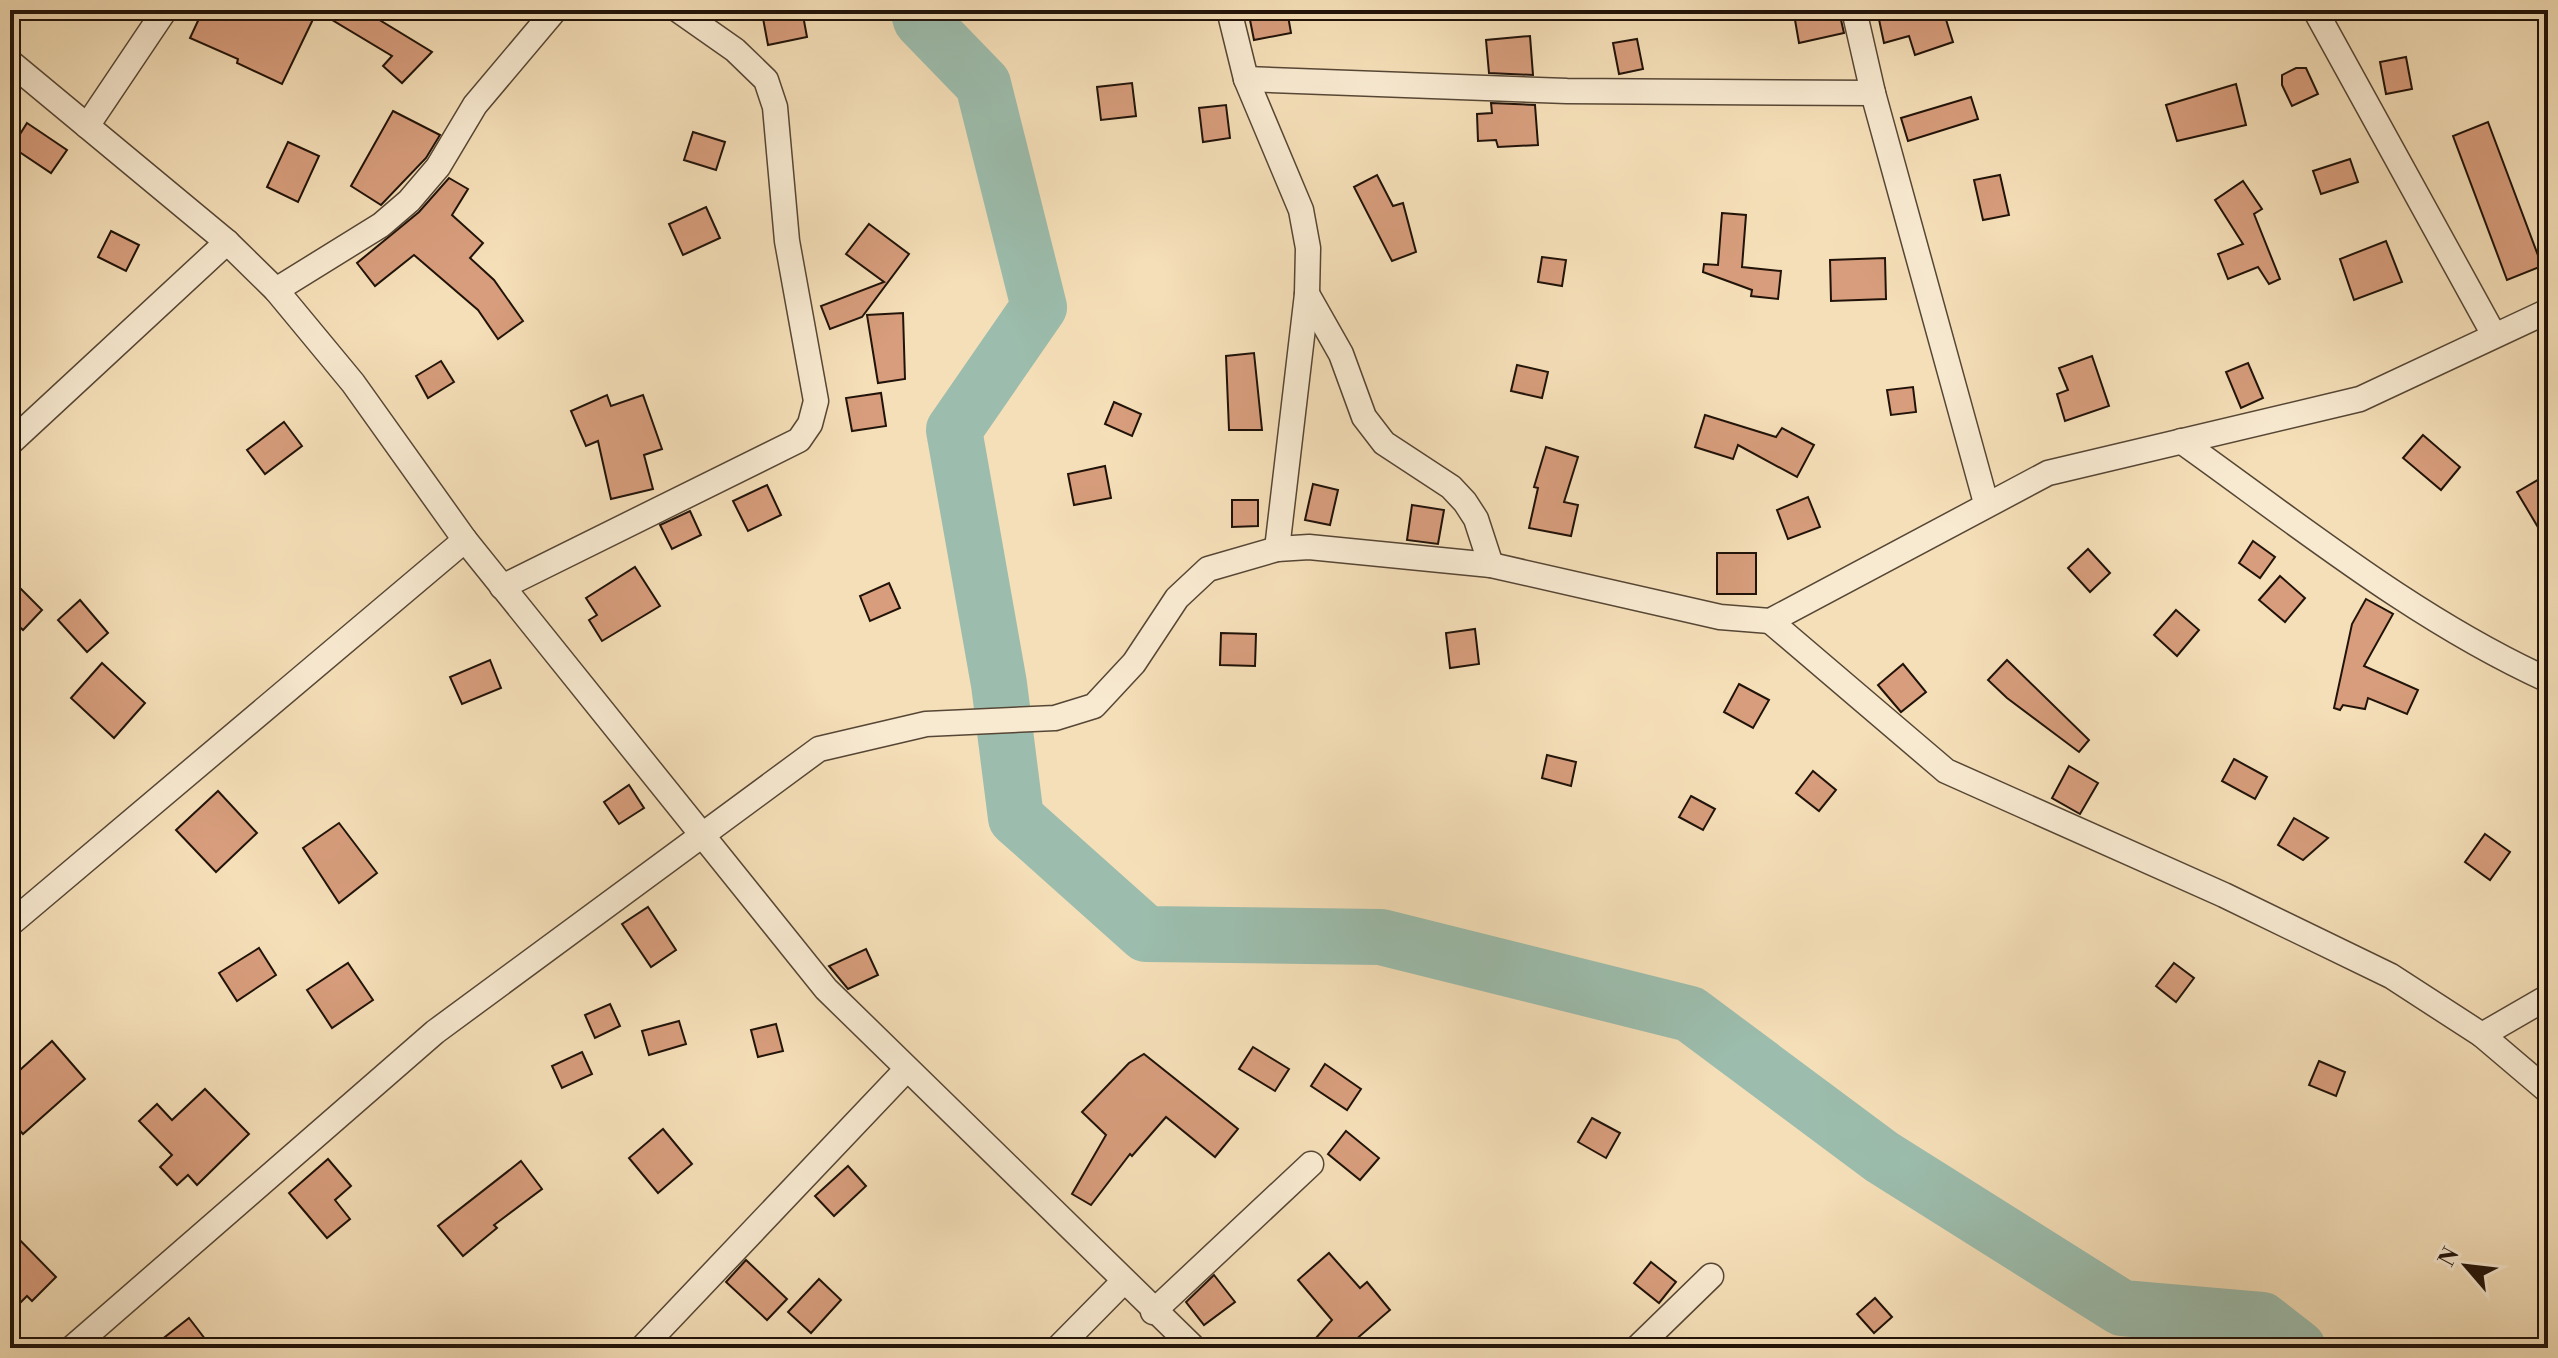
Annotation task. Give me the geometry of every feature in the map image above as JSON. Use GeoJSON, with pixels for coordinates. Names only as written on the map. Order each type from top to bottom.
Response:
{"type":"FeatureCollection","features":[{"type":"Feature","properties":{"kind":"street"},"geometry":{"type":"LineString","coordinates":[[87,126],[165,10]]}},
{"type":"Feature","properties":{"kind":"street"},"geometry":{"type":"LineString","coordinates":[[276,290],[381,225],[409,201],[438,167],[475,105],[555,10]]}},
{"type":"Feature","properties":{"kind":"street"},"geometry":{"type":"LineString","coordinates":[[502,587],[799,440],[810,424],[816,401],[795,296],[775,107],[766,80],[735,50],[678,10]]}},
{"type":"Feature","properties":{"kind":"street"},"geometry":{"type":"LineString","coordinates":[[1229,10],[1246,79],[1301,210],[1308,248],[1307,294],[1277,549]]}},
{"type":"Feature","properties":{"kind":"street"},"geometry":{"type":"LineString","coordinates":[[1854,10],[1873,93],[1986,503]]}},
{"type":"Feature","properties":{"kind":"street"},"geometry":{"type":"LineString","coordinates":[[2315,10],[2494,335]]}},
{"type":"Feature","properties":{"kind":"street"},"geometry":{"type":"LineString","coordinates":[[10,62],[227,242],[276,290],[353,383],[465,540],[826,989],[1153,1312],[1194,1348]]}},
{"type":"Feature","properties":{"kind":"street"},"geometry":{"type":"LineString","coordinates":[[1246,79],[1567,91],[1873,93]]}},
{"type":"Feature","properties":{"kind":"street"},"geometry":{"type":"LineString","coordinates":[[10,443],[227,242]]}},
{"type":"Feature","properties":{"kind":"street"},"geometry":{"type":"LineString","coordinates":[[1307,294],[1341,354],[1364,417],[1384,443],[1451,487],[1465,502],[1476,519],[1491,565]]}},
{"type":"Feature","properties":{"kind":"street"},"geometry":{"type":"LineString","coordinates":[[72,1348],[435,1032],[819,749],[926,724],[1055,718],[1094,706],[1134,663],[1177,598],[1208,569],[1277,549],[1309,547],[1491,565],[1720,617],[1770,621],[1986,503],[2048,473],[2360,399],[2548,311]]}},
{"type":"Feature","properties":{"kind":"street"},"geometry":{"type":"LineString","coordinates":[[2181,441],[2361,569],[2498,657],[2548,680]]}},
{"type":"Feature","properties":{"kind":"street"},"geometry":{"type":"LineString","coordinates":[[10,924],[465,540]]}},
{"type":"Feature","properties":{"kind":"street"},"geometry":{"type":"LineString","coordinates":[[1770,621],[1946,771],[2224,895],[2391,976],[2482,1035],[2548,1091]]}},
{"type":"Feature","properties":{"kind":"street"},"geometry":{"type":"LineString","coordinates":[[2482,1035],[2548,997]]}},
{"type":"Feature","properties":{"kind":"street"},"geometry":{"type":"LineString","coordinates":[[642,1348],[906,1070]]}},
{"type":"Feature","properties":{"kind":"street"},"geometry":{"type":"LineString","coordinates":[[1153,1312],[1311,1164]]}},
{"type":"Feature","properties":{"kind":"street"},"geometry":{"type":"LineString","coordinates":[[1637,1348],[1711,1276]]}},
{"type":"Feature","properties":{"kind":"street"},"geometry":{"type":"LineString","coordinates":[[1058,1348],[1123,1282]]}},
{"type":"Feature","properties":{"kind":"building"},"geometry":{"type":"Polygon","coordinates":[[[203,10],[363,10],[432,52],[402,83],[383,66],[392,56],[317,11],[282,84],[237,63],[238,59],[190,38],[203,10]]]}},
{"type":"Feature","properties":{"kind":"building"},"geometry":{"type":"Polygon","coordinates":[[[802,10],[807,37],[768,45],[762,13],[802,10]]]}},
{"type":"Feature","properties":{"kind":"building"},"geometry":{"type":"Polygon","coordinates":[[[1248,10],[1287,10],[1291,33],[1254,40],[1248,10]]]}},
{"type":"Feature","properties":{"kind":"building"},"geometry":{"type":"Polygon","coordinates":[[[1877,10],[1943,10],[1953,42],[1915,55],[1909,36],[1884,43],[1877,10]]]}},
{"type":"Feature","properties":{"kind":"building"},"geometry":{"type":"Polygon","coordinates":[[[1839,11],[1844,33],[1799,43],[1795,20],[1839,11]]]}},
{"type":"Feature","properties":{"kind":"building"},"geometry":{"type":"Polygon","coordinates":[[[1530,36],[1533,75],[1489,73],[1486,40],[1530,36]]]}},
{"type":"Feature","properties":{"kind":"building"},"geometry":{"type":"Polygon","coordinates":[[[1637,39],[1643,69],[1619,74],[1613,43],[1637,39]]]}},
{"type":"Feature","properties":{"kind":"building"},"geometry":{"type":"Polygon","coordinates":[[[2406,57],[2412,89],[2386,94],[2380,62],[2406,57]]]}},
{"type":"Feature","properties":{"kind":"building"},"geometry":{"type":"Polygon","coordinates":[[[2296,68],[2306,68],[2318,94],[2292,106],[2282,85],[2282,75],[2296,68]]]}},
{"type":"Feature","properties":{"kind":"building"},"geometry":{"type":"Polygon","coordinates":[[[1132,83],[1136,116],[1101,120],[1097,87],[1132,83]]]}},
{"type":"Feature","properties":{"kind":"building"},"geometry":{"type":"Polygon","coordinates":[[[2236,84],[2246,125],[2177,141],[2166,105],[2236,84]]]}},
{"type":"Feature","properties":{"kind":"building"},"geometry":{"type":"Polygon","coordinates":[[[1971,97],[1978,119],[1908,141],[1901,118],[1971,97]]]}},
{"type":"Feature","properties":{"kind":"building"},"geometry":{"type":"Polygon","coordinates":[[[1491,103],[1535,105],[1538,145],[1498,147],[1496,140],[1478,141],[1477,114],[1492,113],[1491,103]]]}},
{"type":"Feature","properties":{"kind":"building"},"geometry":{"type":"Polygon","coordinates":[[[1226,105],[1230,138],[1203,142],[1199,108],[1226,105]]]}},
{"type":"Feature","properties":{"kind":"building"},"geometry":{"type":"Polygon","coordinates":[[[393,111],[440,135],[426,158],[381,205],[351,186],[393,111]]]}},
{"type":"Feature","properties":{"kind":"building"},"geometry":{"type":"Polygon","coordinates":[[[2488,122],[2542,266],[2507,280],[2453,136],[2488,122]]]}},
{"type":"Feature","properties":{"kind":"building"},"geometry":{"type":"Polygon","coordinates":[[[27,123],[67,150],[51,173],[12,147],[27,123]]]}},
{"type":"Feature","properties":{"kind":"building"},"geometry":{"type":"Polygon","coordinates":[[[693,132],[725,142],[716,170],[684,160],[693,132]]]}},
{"type":"Feature","properties":{"kind":"building"},"geometry":{"type":"Polygon","coordinates":[[[288,142],[319,156],[298,202],[267,187],[288,142]]]}},
{"type":"Feature","properties":{"kind":"building"},"geometry":{"type":"Polygon","coordinates":[[[2350,159],[2358,182],[2321,194],[2313,171],[2350,159]]]}},
{"type":"Feature","properties":{"kind":"building"},"geometry":{"type":"Polygon","coordinates":[[[1377,175],[1393,206],[1403,203],[1416,252],[1392,261],[1354,187],[1377,175]]]}},
{"type":"Feature","properties":{"kind":"building"},"geometry":{"type":"Polygon","coordinates":[[[2000,175],[2009,215],[1983,220],[1974,180],[2000,175]]]}},
{"type":"Feature","properties":{"kind":"building"},"geometry":{"type":"Polygon","coordinates":[[[449,178],[468,189],[452,215],[483,243],[470,258],[494,280],[523,321],[498,339],[478,310],[414,255],[375,286],[357,263],[419,212],[449,178]]]}},
{"type":"Feature","properties":{"kind":"building"},"geometry":{"type":"Polygon","coordinates":[[[2243,181],[2262,209],[2254,214],[2280,279],[2269,284],[2258,267],[2228,279],[2218,254],[2243,244],[2215,200],[2243,181]]]}},
{"type":"Feature","properties":{"kind":"building"},"geometry":{"type":"Polygon","coordinates":[[[706,207],[720,238],[683,255],[669,224],[706,207]]]}},
{"type":"Feature","properties":{"kind":"building"},"geometry":{"type":"Polygon","coordinates":[[[1722,213],[1746,215],[1742,267],[1781,271],[1778,299],[1751,296],[1752,290],[1703,272],[1704,264],[1718,265],[1722,213]]]}},
{"type":"Feature","properties":{"kind":"building"},"geometry":{"type":"Polygon","coordinates":[[[869,224],[909,254],[862,317],[830,329],[821,306],[884,282],[846,254],[869,224]]]}},
{"type":"Feature","properties":{"kind":"building"},"geometry":{"type":"Polygon","coordinates":[[[111,231],[139,245],[126,271],[98,257],[111,231]]]}},
{"type":"Feature","properties":{"kind":"building"},"geometry":{"type":"Polygon","coordinates":[[[2386,241],[2402,282],[2354,300],[2340,259],[2386,241]]]}},
{"type":"Feature","properties":{"kind":"building"},"geometry":{"type":"Polygon","coordinates":[[[1542,257],[1566,260],[1562,286],[1538,282],[1542,257]]]}},
{"type":"Feature","properties":{"kind":"building"},"geometry":{"type":"Polygon","coordinates":[[[1885,258],[1886,299],[1831,301],[1830,260],[1885,258]]]}},
{"type":"Feature","properties":{"kind":"building"},"geometry":{"type":"Polygon","coordinates":[[[903,313],[905,379],[878,383],[867,315],[903,313]]]}},
{"type":"Feature","properties":{"kind":"building"},"geometry":{"type":"Polygon","coordinates":[[[1254,353],[1262,430],[1229,430],[1226,356],[1254,353]]]}},
{"type":"Feature","properties":{"kind":"building"},"geometry":{"type":"Polygon","coordinates":[[[2092,356],[2109,406],[2065,421],[2057,394],[2068,390],[2059,368],[2092,356]]]}},
{"type":"Feature","properties":{"kind":"building"},"geometry":{"type":"Polygon","coordinates":[[[441,361],[454,382],[428,398],[416,376],[441,361]]]}},
{"type":"Feature","properties":{"kind":"building"},"geometry":{"type":"Polygon","coordinates":[[[2248,363],[2263,398],[2241,408],[2226,372],[2248,363]]]}},
{"type":"Feature","properties":{"kind":"building"},"geometry":{"type":"Polygon","coordinates":[[[1517,365],[1548,372],[1542,398],[1511,391],[1517,365]]]}},
{"type":"Feature","properties":{"kind":"building"},"geometry":{"type":"Polygon","coordinates":[[[1913,387],[1916,412],[1891,415],[1887,390],[1913,387]]]}},
{"type":"Feature","properties":{"kind":"building"},"geometry":{"type":"Polygon","coordinates":[[[881,393],[886,426],[852,431],[846,398],[881,393]]]}},
{"type":"Feature","properties":{"kind":"building"},"geometry":{"type":"Polygon","coordinates":[[[607,395],[611,406],[643,395],[662,449],[644,455],[653,489],[611,499],[598,441],[586,446],[571,411],[607,395]]]}},
{"type":"Feature","properties":{"kind":"building"},"geometry":{"type":"Polygon","coordinates":[[[1114,402],[1141,414],[1132,436],[1105,424],[1114,402]]]}},
{"type":"Feature","properties":{"kind":"building"},"geometry":{"type":"Polygon","coordinates":[[[1705,415],[1776,437],[1782,428],[1814,445],[1797,477],[1738,445],[1733,459],[1695,447],[1705,415]]]}},
{"type":"Feature","properties":{"kind":"building"},"geometry":{"type":"Polygon","coordinates":[[[284,422],[302,446],[265,474],[247,450],[284,422]]]}},
{"type":"Feature","properties":{"kind":"building"},"geometry":{"type":"Polygon","coordinates":[[[2423,435],[2460,467],[2441,490],[2403,458],[2423,435]]]}},
{"type":"Feature","properties":{"kind":"building"},"geometry":{"type":"Polygon","coordinates":[[[1546,447],[1578,457],[1564,502],[1578,505],[1571,536],[1529,528],[1538,488],[1534,487],[1546,447]]]}},
{"type":"Feature","properties":{"kind":"building"},"geometry":{"type":"Polygon","coordinates":[[[1105,466],[1111,498],[1074,505],[1068,474],[1105,466]]]}},
{"type":"Feature","properties":{"kind":"building"},"geometry":{"type":"Polygon","coordinates":[[[2548,474],[2548,544],[2517,492],[2548,474]]]}},
{"type":"Feature","properties":{"kind":"building"},"geometry":{"type":"Polygon","coordinates":[[[1313,484],[1338,490],[1330,525],[1305,520],[1313,484]]]}},
{"type":"Feature","properties":{"kind":"building"},"geometry":{"type":"Polygon","coordinates":[[[767,485],[781,515],[748,531],[733,501],[767,485]]]}},
{"type":"Feature","properties":{"kind":"building"},"geometry":{"type":"Polygon","coordinates":[[[1808,497],[1820,527],[1788,539],[1777,510],[1808,497]]]}},
{"type":"Feature","properties":{"kind":"building"},"geometry":{"type":"Polygon","coordinates":[[[1232,500],[1258,500],[1258,526],[1232,527],[1232,500]]]}},
{"type":"Feature","properties":{"kind":"building"},"geometry":{"type":"Polygon","coordinates":[[[1412,505],[1444,510],[1438,544],[1407,540],[1412,505]]]}},
{"type":"Feature","properties":{"kind":"building"},"geometry":{"type":"Polygon","coordinates":[[[690,511],[701,535],[672,549],[660,525],[690,511]]]}},
{"type":"Feature","properties":{"kind":"building"},"geometry":{"type":"Polygon","coordinates":[[[2253,541],[2275,557],[2260,578],[2239,563],[2253,541]]]}},
{"type":"Feature","properties":{"kind":"building"},"geometry":{"type":"Polygon","coordinates":[[[2088,549],[2110,573],[2090,592],[2068,568],[2088,549]]]}},
{"type":"Feature","properties":{"kind":"building"},"geometry":{"type":"Polygon","coordinates":[[[1717,553],[1756,553],[1756,594],[1717,594],[1717,553]]]}},
{"type":"Feature","properties":{"kind":"building"},"geometry":{"type":"Polygon","coordinates":[[[635,567],[660,606],[602,641],[589,620],[597,615],[586,598],[635,567]]]}},
{"type":"Feature","properties":{"kind":"building"},"geometry":{"type":"Polygon","coordinates":[[[2280,576],[2305,598],[2285,622],[2259,600],[2280,576]]]}},
{"type":"Feature","properties":{"kind":"building"},"geometry":{"type":"Polygon","coordinates":[[[10,578],[42,610],[23,630],[10,618],[10,578]]]}},
{"type":"Feature","properties":{"kind":"building"},"geometry":{"type":"Polygon","coordinates":[[[889,583],[900,608],[870,621],[860,596],[889,583]]]}},
{"type":"Feature","properties":{"kind":"building"},"geometry":{"type":"Polygon","coordinates":[[[2366,599],[2393,614],[2364,666],[2418,690],[2407,714],[2368,698],[2365,709],[2343,705],[2340,710],[2334,708],[2352,624],[2366,599]]]}},
{"type":"Feature","properties":{"kind":"building"},"geometry":{"type":"Polygon","coordinates":[[[80,600],[108,633],[87,652],[58,620],[80,600]]]}},
{"type":"Feature","properties":{"kind":"building"},"geometry":{"type":"Polygon","coordinates":[[[2176,610],[2199,630],[2177,656],[2154,635],[2176,610]]]}},
{"type":"Feature","properties":{"kind":"building"},"geometry":{"type":"Polygon","coordinates":[[[1475,629],[1479,664],[1450,668],[1446,633],[1475,629]]]}},
{"type":"Feature","properties":{"kind":"building"},"geometry":{"type":"Polygon","coordinates":[[[1221,633],[1256,634],[1255,666],[1220,665],[1221,633]]]}},
{"type":"Feature","properties":{"kind":"building"},"geometry":{"type":"Polygon","coordinates":[[[490,660],[501,688],[462,704],[450,677],[490,660]]]}},
{"type":"Feature","properties":{"kind":"building"},"geometry":{"type":"Polygon","coordinates":[[[2007,660],[2089,740],[2079,752],[1988,680],[2007,660]]]}},
{"type":"Feature","properties":{"kind":"building"},"geometry":{"type":"Polygon","coordinates":[[[102,663],[145,703],[114,738],[71,698],[102,663]]]}},
{"type":"Feature","properties":{"kind":"building"},"geometry":{"type":"Polygon","coordinates":[[[1903,664],[1926,692],[1901,712],[1878,685],[1903,664]]]}},
{"type":"Feature","properties":{"kind":"building"},"geometry":{"type":"Polygon","coordinates":[[[1739,684],[1769,700],[1753,728],[1724,712],[1739,684]]]}},
{"type":"Feature","properties":{"kind":"building"},"geometry":{"type":"Polygon","coordinates":[[[1547,755],[1576,762],[1571,786],[1542,778],[1547,755]]]}},
{"type":"Feature","properties":{"kind":"building"},"geometry":{"type":"Polygon","coordinates":[[[2234,759],[2267,777],[2255,799],[2222,781],[2234,759]]]}},
{"type":"Feature","properties":{"kind":"building"},"geometry":{"type":"Polygon","coordinates":[[[2069,766],[2098,783],[2080,814],[2052,798],[2069,766]]]}},
{"type":"Feature","properties":{"kind":"building"},"geometry":{"type":"Polygon","coordinates":[[[1813,771],[1836,790],[1819,811],[1796,793],[1813,771]]]}},
{"type":"Feature","properties":{"kind":"building"},"geometry":{"type":"Polygon","coordinates":[[[629,785],[644,808],[619,824],[604,802],[629,785]]]}},
{"type":"Feature","properties":{"kind":"building"},"geometry":{"type":"Polygon","coordinates":[[[218,791],[257,833],[216,872],[176,830],[218,791]]]}},
{"type":"Feature","properties":{"kind":"building"},"geometry":{"type":"Polygon","coordinates":[[[1691,796],[1715,809],[1703,830],[1679,817],[1691,796]]]}},
{"type":"Feature","properties":{"kind":"building"},"geometry":{"type":"Polygon","coordinates":[[[2294,818],[2328,838],[2303,860],[2278,845],[2294,818]]]}},
{"type":"Feature","properties":{"kind":"building"},"geometry":{"type":"Polygon","coordinates":[[[339,823],[377,873],[339,903],[303,848],[339,823]]]}},
{"type":"Feature","properties":{"kind":"building"},"geometry":{"type":"Polygon","coordinates":[[[2485,834],[2510,852],[2490,880],[2465,862],[2485,834]]]}},
{"type":"Feature","properties":{"kind":"building"},"geometry":{"type":"Polygon","coordinates":[[[648,907],[676,950],[651,967],[622,924],[648,907]]]}},
{"type":"Feature","properties":{"kind":"building"},"geometry":{"type":"Polygon","coordinates":[[[259,948],[276,975],[237,1001],[219,973],[259,948]]]}},
{"type":"Feature","properties":{"kind":"building"},"geometry":{"type":"Polygon","coordinates":[[[866,949],[878,975],[848,989],[829,966],[866,949]]]}},
{"type":"Feature","properties":{"kind":"building"},"geometry":{"type":"Polygon","coordinates":[[[348,963],[373,1000],[332,1028],[307,990],[348,963]]]}},
{"type":"Feature","properties":{"kind":"building"},"geometry":{"type":"Polygon","coordinates":[[[2174,963],[2194,978],[2176,1002],[2156,986],[2174,963]]]}},
{"type":"Feature","properties":{"kind":"building"},"geometry":{"type":"Polygon","coordinates":[[[610,1004],[620,1026],[595,1038],[585,1015],[610,1004]]]}},
{"type":"Feature","properties":{"kind":"building"},"geometry":{"type":"Polygon","coordinates":[[[679,1021],[686,1044],[649,1055],[642,1031],[679,1021]]]}},
{"type":"Feature","properties":{"kind":"building"},"geometry":{"type":"Polygon","coordinates":[[[776,1024],[783,1051],[758,1057],[751,1030],[776,1024]]]}},
{"type":"Feature","properties":{"kind":"building"},"geometry":{"type":"Polygon","coordinates":[[[52,1041],[85,1079],[23,1134],[10,1120],[10,1079],[52,1041]]]}},
{"type":"Feature","properties":{"kind":"building"},"geometry":{"type":"Polygon","coordinates":[[[1253,1047],[1289,1069],[1275,1091],[1239,1069],[1253,1047]]]}},
{"type":"Feature","properties":{"kind":"building"},"geometry":{"type":"Polygon","coordinates":[[[582,1052],[592,1074],[562,1088],[552,1066],[582,1052]]]}},
{"type":"Feature","properties":{"kind":"building"},"geometry":{"type":"Polygon","coordinates":[[[1144,1054],[1238,1129],[1215,1157],[1166,1117],[1132,1156],[1130,1154],[1091,1205],[1072,1194],[1106,1135],[1082,1112],[1129,1063],[1144,1054]]]}},
{"type":"Feature","properties":{"kind":"building"},"geometry":{"type":"Polygon","coordinates":[[[2319,1061],[2345,1072],[2336,1096],[2309,1085],[2319,1061]]]}},
{"type":"Feature","properties":{"kind":"building"},"geometry":{"type":"Polygon","coordinates":[[[1325,1064],[1361,1089],[1347,1110],[1311,1086],[1325,1064]]]}},
{"type":"Feature","properties":{"kind":"building"},"geometry":{"type":"Polygon","coordinates":[[[205,1089],[249,1134],[197,1185],[188,1175],[177,1185],[160,1167],[172,1155],[139,1121],[157,1104],[172,1120],[205,1089]]]}},
{"type":"Feature","properties":{"kind":"building"},"geometry":{"type":"Polygon","coordinates":[[[1592,1118],[1620,1133],[1606,1158],[1578,1142],[1592,1118]]]}},
{"type":"Feature","properties":{"kind":"building"},"geometry":{"type":"Polygon","coordinates":[[[663,1129],[692,1164],[658,1193],[629,1158],[663,1129]]]}},
{"type":"Feature","properties":{"kind":"building"},"geometry":{"type":"Polygon","coordinates":[[[1346,1131],[1379,1158],[1360,1180],[1328,1154],[1346,1131]]]}},
{"type":"Feature","properties":{"kind":"building"},"geometry":{"type":"Polygon","coordinates":[[[328,1159],[351,1186],[335,1200],[350,1219],[327,1238],[289,1193],[328,1159]]]}},
{"type":"Feature","properties":{"kind":"building"},"geometry":{"type":"Polygon","coordinates":[[[521,1161],[542,1189],[494,1225],[497,1228],[463,1256],[438,1226],[521,1161]]]}},
{"type":"Feature","properties":{"kind":"building"},"geometry":{"type":"Polygon","coordinates":[[[848,1166],[866,1186],[834,1216],[815,1196],[848,1166]]]}},
{"type":"Feature","properties":{"kind":"building"},"geometry":{"type":"Polygon","coordinates":[[[10,1230],[56,1277],[32,1301],[27,1296],[10,1313],[10,1230]]]}},
{"type":"Feature","properties":{"kind":"building"},"geometry":{"type":"Polygon","coordinates":[[[1329,1253],[1360,1288],[1367,1282],[1390,1310],[1346,1348],[1307,1348],[1332,1320],[1298,1280],[1329,1253]]]}},
{"type":"Feature","properties":{"kind":"building"},"geometry":{"type":"Polygon","coordinates":[[[746,1260],[787,1299],[767,1320],[726,1282],[746,1260]]]}},
{"type":"Feature","properties":{"kind":"building"},"geometry":{"type":"Polygon","coordinates":[[[1651,1262],[1676,1282],[1659,1303],[1634,1283],[1651,1262]]]}},
{"type":"Feature","properties":{"kind":"building"},"geometry":{"type":"Polygon","coordinates":[[[1214,1275],[1235,1302],[1204,1325],[1186,1302],[1214,1275]]]}},
{"type":"Feature","properties":{"kind":"building"},"geometry":{"type":"Polygon","coordinates":[[[819,1279],[841,1300],[811,1333],[788,1312],[819,1279]]]}},
{"type":"Feature","properties":{"kind":"building"},"geometry":{"type":"Polygon","coordinates":[[[1875,1298],[1892,1317],[1874,1333],[1857,1314],[1875,1298]]]}},
{"type":"Feature","properties":{"kind":"building"},"geometry":{"type":"Polygon","coordinates":[[[189,1318],[212,1348],[151,1348],[189,1318]]]}},
{"type":"Feature","properties":{"kind":"waterway"},"geometry":{"type":"LineString","coordinates":[[918,10],[921,20],[983,84],[1039,307],[954,430],[999,684],[1016,818],[1146,934],[1381,937],[1690,1014],[1882,1157],[2122,1308],[2262,1320],[2298,1348]]}}]}
